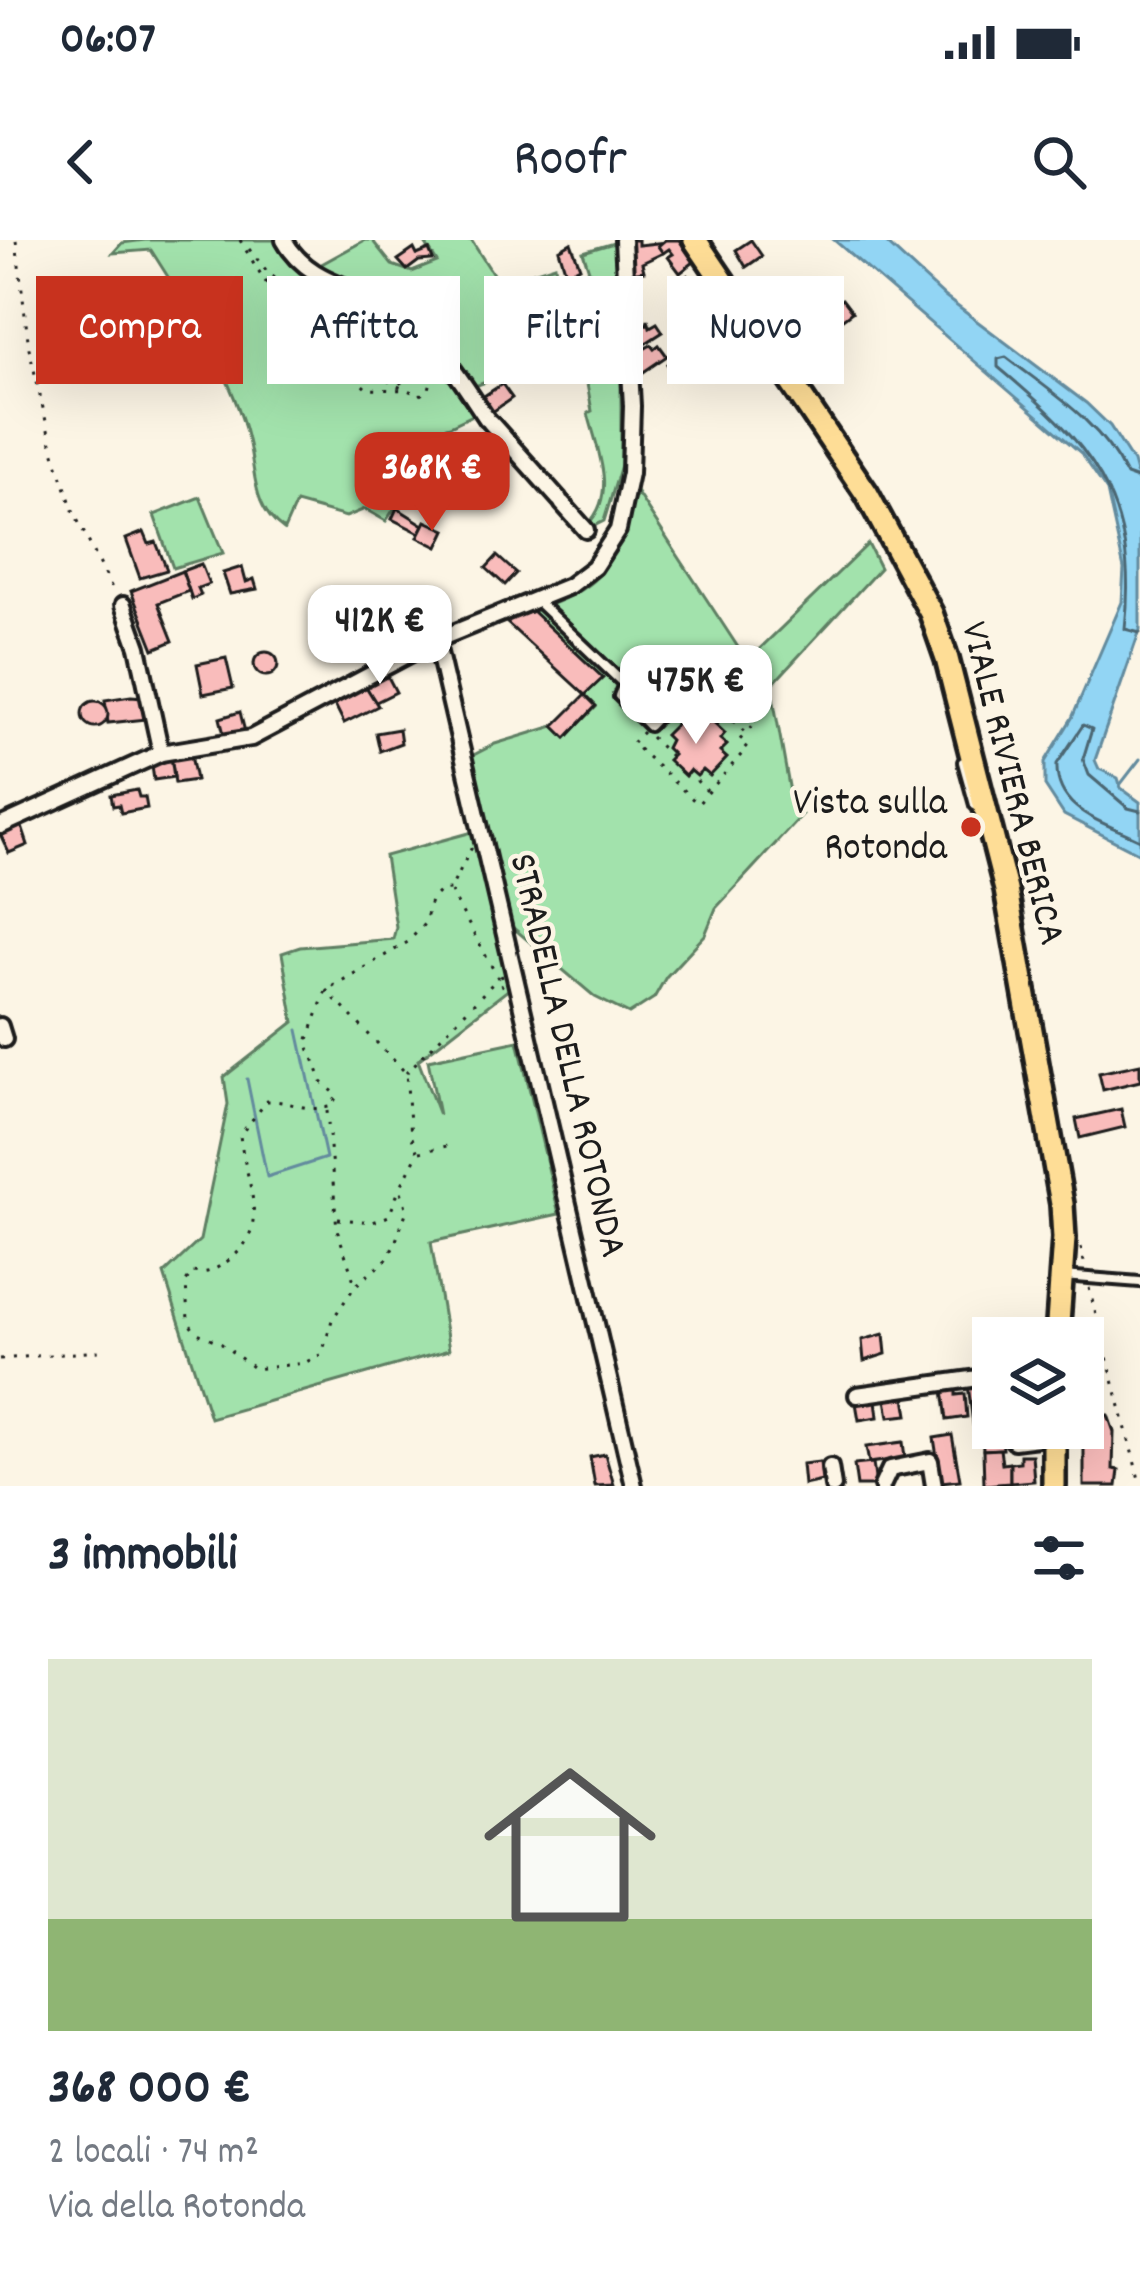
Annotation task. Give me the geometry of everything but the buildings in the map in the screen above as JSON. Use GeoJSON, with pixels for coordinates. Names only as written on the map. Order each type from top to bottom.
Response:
{"type":"FeatureCollection","features":[{"type":"Feature","properties":{"kind":"main road","name":"VIALE RIVIERA BERICA"},"geometry":{"type":"LineString","coordinates":[[694,240],[867,494],[904,557],[944,648],[1006,890],[1062,1204],[1058,1317]]}},
{"type":"Feature","properties":{"kind":"main road"},"geometry":{"type":"LineString","coordinates":[[1054,1449],[1054,1486]]}},
{"type":"Feature","properties":{"kind":"street"},"geometry":{"type":"LineString","coordinates":[[284,240],[309,271],[385,303],[421,330],[489,421],[586,530]]}},
{"type":"Feature","properties":{"kind":"street"},"geometry":{"type":"LineString","coordinates":[[0,826],[161,753],[251,737],[413,648],[537,601],[594,567],[618,530],[624,509],[632,406],[623,240]]}},
{"type":"Feature","properties":{"kind":"street"},"geometry":{"type":"LineString","coordinates":[[123,605],[138,647],[161,753]]}},
{"type":"Feature","properties":{"kind":"street","name":"STRADELLA DELLA ROTONDA"},"geometry":{"type":"LineString","coordinates":[[436,640],[634,1486]]}},
{"type":"Feature","properties":{"kind":"street"},"geometry":{"type":"LineString","coordinates":[[857,1395],[972,1379]]}},
{"type":"Feature","properties":{"kind":"street"},"geometry":{"type":"LineString","coordinates":[[883,1486],[890,1469],[930,1461],[934,1486]]}},
{"type":"Feature","properties":{"kind":"street"},"geometry":{"type":"LineString","coordinates":[[830,1467],[833,1486]]}},
{"type":"Feature","properties":{"kind":"lane"},"geometry":{"type":"LineString","coordinates":[[537,601],[624,683]]}},
{"type":"Feature","properties":{"kind":"lane"},"geometry":{"type":"LineString","coordinates":[[638,677],[671,704],[647,728],[619,696],[624,683],[638,677]]}},
{"type":"Feature","properties":{"kind":"lane"},"geometry":{"type":"LineString","coordinates":[[1061,1276],[1140,1282]]}},
{"type":"Feature","properties":{"kind":"path"},"geometry":{"type":"LineString","coordinates":[[16,240],[29,348],[61,478],[89,544],[123,605]]}},
{"type":"Feature","properties":{"kind":"path"},"geometry":{"type":"LineString","coordinates":[[243,240],[263,281],[280,296],[291,320],[367,389],[405,389]]}},
{"type":"Feature","properties":{"kind":"path"},"geometry":{"type":"LineString","coordinates":[[249,251],[340,328],[351,346],[392,384],[419,395],[430,384]]}},
{"type":"Feature","properties":{"kind":"path"},"geometry":{"type":"LineString","coordinates":[[402,384],[405,389]]}},
{"type":"Feature","properties":{"kind":"path"},"geometry":{"type":"LineString","coordinates":[[671,704],[713,662],[755,723],[739,741],[747,748],[698,804],[632,743],[647,728],[671,757]]}},
{"type":"Feature","properties":{"kind":"path"},"geometry":{"type":"LineString","coordinates":[[692,683],[746,733]]}},
{"type":"Feature","properties":{"kind":"path"},"geometry":{"type":"LineString","coordinates":[[717,724],[726,714]]}},
{"type":"Feature","properties":{"kind":"path"},"geometry":{"type":"LineString","coordinates":[[719,766],[726,772]]}},
{"type":"Feature","properties":{"kind":"path"},"geometry":{"type":"LineString","coordinates":[[668,776],[676,768]]}},
{"type":"Feature","properties":{"kind":"path"},"geometry":{"type":"LineString","coordinates":[[688,772],[709,792]]}},
{"type":"Feature","properties":{"kind":"path"},"geometry":{"type":"LineString","coordinates":[[450,890],[470,846],[482,842]]}},
{"type":"Feature","properties":{"kind":"path"},"geometry":{"type":"LineString","coordinates":[[400,1188],[407,1210],[394,1246],[387,1259],[355,1286],[332,1320],[322,1354],[304,1363],[255,1369],[219,1342],[195,1332],[188,1321],[186,1282],[194,1272],[205,1274],[236,1255],[255,1224],[240,1135],[267,1101],[285,1100],[318,1111],[338,1095],[322,1082],[307,1042],[326,990],[408,943],[425,923],[430,900],[450,890]]}},
{"type":"Feature","properties":{"kind":"path"},"geometry":{"type":"LineString","coordinates":[[406,1072],[498,978],[450,890]]}},
{"type":"Feature","properties":{"kind":"path"},"geometry":{"type":"LineString","coordinates":[[326,990],[406,1072],[411,1135],[418,1153],[389,1216],[349,1223],[336,1218]]}},
{"type":"Feature","properties":{"kind":"path"},"geometry":{"type":"LineString","coordinates":[[326,1108],[336,1218],[355,1286]]}},
{"type":"Feature","properties":{"kind":"path"},"geometry":{"type":"LineString","coordinates":[[418,1153],[447,1146]]}},
{"type":"Feature","properties":{"kind":"path"},"geometry":{"type":"LineString","coordinates":[[1079,1235],[1140,1484]]}},
{"type":"Feature","properties":{"kind":"path"},"geometry":{"type":"LineString","coordinates":[[0,1359],[99,1351]]}},
{"type":"Feature","properties":{"kind":"green space"},"geometry":{"type":"Polygon","coordinates":[[[279,240],[313,276],[267,276],[267,384],[456,384],[477,413],[450,426],[388,443],[407,489],[386,521],[365,509],[346,517],[296,503],[284,530],[260,500],[248,440],[228,384],[243,384],[243,276],[168,276],[151,250],[113,253],[122,243],[279,240]]]}},
{"type":"Feature","properties":{"kind":"green space"},"geometry":{"type":"Polygon","coordinates":[[[372,240],[392,265],[412,272],[437,262],[423,240],[471,240],[496,276],[484,276],[484,383],[475,386],[460,380],[460,276],[318,276],[309,271],[372,240]]]}},
{"type":"Feature","properties":{"kind":"green space"},"geometry":{"type":"Polygon","coordinates":[[[617,242],[618,276],[591,276],[583,252],[617,242]]]}},
{"type":"Feature","properties":{"kind":"green space"},"geometry":{"type":"Polygon","coordinates":[[[555,265],[556,276],[530,276],[533,272],[555,265]]]}},
{"type":"Feature","properties":{"kind":"green space"},"geometry":{"type":"Polygon","coordinates":[[[587,384],[621,384],[621,465],[604,521],[592,527],[585,520],[590,522],[598,510],[604,483],[588,413],[592,411],[587,384]]]}},
{"type":"Feature","properties":{"kind":"green space"},"geometry":{"type":"Polygon","coordinates":[[[637,493],[747,661],[868,544],[880,568],[771,686],[792,803],[802,815],[716,908],[705,935],[666,977],[654,998],[629,1014],[595,997],[499,916],[462,761],[495,744],[554,726],[566,737],[596,707],[585,695],[602,677],[532,611],[579,591],[605,568],[637,493]]]}},
{"type":"Feature","properties":{"kind":"green space"},"geometry":{"type":"Polygon","coordinates":[[[200,497],[223,553],[173,568],[154,515],[200,497]]]}},
{"type":"Feature","properties":{"kind":"green space"},"geometry":{"type":"Polygon","coordinates":[[[476,831],[513,986],[418,1060],[439,1115],[428,1060],[518,1041],[559,1214],[431,1242],[449,1350],[210,1418],[164,1274],[200,1240],[228,1104],[224,1077],[294,1022],[282,953],[300,947],[393,939],[396,927],[385,856],[476,831]]]}},
{"type":"Feature","properties":{"kind":"water"},"geometry":{"type":"Polygon","coordinates":[[[834,240],[883,240],[945,297],[1086,403],[1110,426],[1133,462],[1140,487],[1140,630],[1095,760],[1099,769],[1118,778],[1121,788],[1140,802],[1140,854],[1064,815],[1045,786],[1045,762],[1072,718],[1122,602],[1124,569],[1107,491],[1081,453],[834,240]]]}},
{"type":"Feature","properties":{"kind":"waterway"},"geometry":{"type":"LineString","coordinates":[[1120,785],[1140,759]]}},
{"type":"Feature","properties":{"kind":"waterway"},"geometry":{"type":"LineString","coordinates":[[247,1079],[267,1177],[326,1158],[298,1030]]}},
{"type":"Feature","properties":{"kind":"place","name":"Vista sulla Rotonda"},"geometry":{"type":"Point","coordinates":[971,827]}}]}
